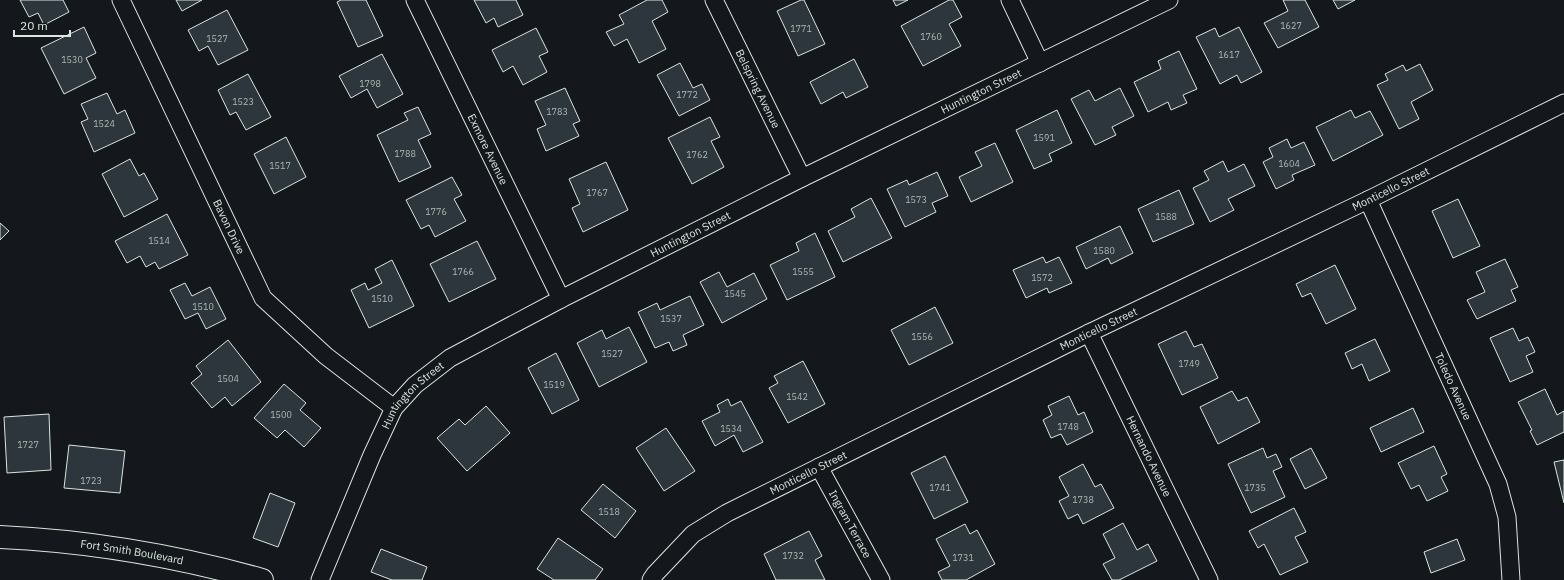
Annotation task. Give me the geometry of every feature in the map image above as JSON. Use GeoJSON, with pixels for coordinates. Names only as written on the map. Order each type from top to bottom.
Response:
{"type":"FeatureCollection","features":[{"type":"Feature","properties":{"kind":"street","name":"Bavon Drive"},"geometry":{"type":"LineString","coordinates":[[121,0],[263,298],[326,356],[394,408]]}},
{"type":"Feature","properties":{"kind":"street","name":"Exmore Avenue"},"geometry":{"type":"LineString","coordinates":[[415,0],[561,299]]}},
{"type":"Feature","properties":{"kind":"street","name":"Belspring Avenue"},"geometry":{"type":"LineString","coordinates":[[714,0],[802,178]]}},
{"type":"Feature","properties":{"kind":"street"},"geometry":{"type":"LineString","coordinates":[[1010,0],[1040,63]]}},
{"type":"Feature","properties":{"kind":"street","name":"Huntington Street"},"geometry":{"type":"LineString","coordinates":[[320,580],[372,455],[394,408],[414,385],[450,358],[561,299],[802,178],[1169,0]]}},
{"type":"Feature","properties":{"kind":"street","name":"Monticello Street"},"geometry":{"type":"LineString","coordinates":[[651,580],[693,534],[727,513],[1089,333],[1368,200],[1564,103]]}},
{"type":"Feature","properties":{"kind":"street","name":"Toledo Avenue"},"geometry":{"type":"LineString","coordinates":[[1368,200],[1498,484],[1507,517],[1511,580]]}},
{"type":"Feature","properties":{"kind":"street","name":"Hernando Avenue"},"geometry":{"type":"LineString","coordinates":[[1089,333],[1209,580]]}},
{"type":"Feature","properties":{"kind":"street","name":"Ingram Terrace"},"geometry":{"type":"LineString","coordinates":[[819,467],[881,580]]}},
{"type":"Feature","properties":{"kind":"street","name":"Fort Smith Boulevard"},"geometry":{"type":"LineString","coordinates":[[0,537],[116,548],[215,567],[262,580]]}},
{"type":"Feature","properties":{"kind":"building"},"geometry":{"type":"Polygon","coordinates":[[[20,0],[63,0],[69,12],[44,25],[38,13],[29,17],[20,0]]]}},
{"type":"Feature","properties":{"kind":"building"},"geometry":{"type":"Polygon","coordinates":[[[176,0],[202,0],[182,11],[176,0]]]}},
{"type":"Feature","properties":{"kind":"building"},"geometry":{"type":"Polygon","coordinates":[[[341,0],[366,0],[383,36],[358,47],[337,2],[341,0]]]}},
{"type":"Feature","properties":{"kind":"building"},"geometry":{"type":"Polygon","coordinates":[[[474,0],[516,0],[523,15],[498,27],[494,18],[486,23],[474,0]]]}},
{"type":"Feature","properties":{"kind":"building"},"geometry":{"type":"Polygon","coordinates":[[[647,0],[662,0],[668,12],[652,21],[666,49],[639,63],[627,39],[614,46],[606,32],[624,24],[619,15],[647,0]]]}},
{"type":"Feature","properties":{"kind":"building"},"geometry":{"type":"Polygon","coordinates":[[[804,0],[825,44],[798,56],[777,11],[804,0]]]}},
{"type":"Feature","properties":{"kind":"building"},"geometry":{"type":"Polygon","coordinates":[[[893,0],[908,0],[896,6],[893,0]]]}},
{"type":"Feature","properties":{"kind":"building"},"geometry":{"type":"Polygon","coordinates":[[[949,0],[953,0],[962,17],[949,24],[961,46],[923,66],[901,26],[949,0]]]}},
{"type":"Feature","properties":{"kind":"building"},"geometry":{"type":"Polygon","coordinates":[[[1283,0],[1305,0],[1319,27],[1278,48],[1264,23],[1288,11],[1283,0]]]}},
{"type":"Feature","properties":{"kind":"building"},"geometry":{"type":"Polygon","coordinates":[[[1333,0],[1355,0],[1338,9],[1333,0]]]}},
{"type":"Feature","properties":{"kind":"building"},"geometry":{"type":"Polygon","coordinates":[[[227,10],[248,50],[218,65],[208,46],[199,51],[188,30],[227,10]]]}},
{"type":"Feature","properties":{"kind":"building"},"geometry":{"type":"Polygon","coordinates":[[[84,27],[96,53],[86,58],[96,78],[64,94],[41,48],[84,27]]]}},
{"type":"Feature","properties":{"kind":"building"},"geometry":{"type":"Polygon","coordinates":[[[1239,27],[1262,72],[1241,83],[1237,75],[1220,84],[1196,37],[1215,28],[1219,37],[1239,27]]]}},
{"type":"Feature","properties":{"kind":"building"},"geometry":{"type":"Polygon","coordinates":[[[536,28],[548,52],[539,56],[547,72],[523,85],[513,66],[503,72],[492,50],[536,28]]]}},
{"type":"Feature","properties":{"kind":"building"},"geometry":{"type":"Polygon","coordinates":[[[1179,51],[1197,89],[1183,95],[1187,103],[1171,110],[1168,102],[1148,112],[1134,82],[1161,69],[1158,61],[1179,51]]]}},
{"type":"Feature","properties":{"kind":"building"},"geometry":{"type":"Polygon","coordinates":[[[382,54],[403,94],[377,108],[367,89],[351,98],[339,76],[382,54]]]}},
{"type":"Feature","properties":{"kind":"building"},"geometry":{"type":"Polygon","coordinates":[[[854,59],[868,87],[846,98],[843,92],[821,104],[810,82],[854,59]]]}},
{"type":"Feature","properties":{"kind":"building"},"geometry":{"type":"Polygon","coordinates":[[[680,63],[693,88],[702,84],[710,100],[679,116],[657,75],[680,63]]]}},
{"type":"Feature","properties":{"kind":"building"},"geometry":{"type":"Polygon","coordinates":[[[1420,64],[1433,90],[1411,102],[1419,119],[1399,129],[1377,85],[1388,80],[1385,74],[1403,65],[1406,71],[1420,64]]]}},
{"type":"Feature","properties":{"kind":"building"},"geometry":{"type":"Polygon","coordinates":[[[248,74],[271,117],[246,130],[236,112],[230,115],[218,90],[248,74]]]}},
{"type":"Feature","properties":{"kind":"building"},"geometry":{"type":"Polygon","coordinates":[[[565,88],[580,121],[573,124],[579,136],[546,151],[537,129],[546,125],[535,101],[565,88]]]}},
{"type":"Feature","properties":{"kind":"building"},"geometry":{"type":"Polygon","coordinates":[[[1120,88],[1134,116],[1112,127],[1116,135],[1095,145],[1071,99],[1089,90],[1095,101],[1120,88]]]}},
{"type":"Feature","properties":{"kind":"building"},"geometry":{"type":"Polygon","coordinates":[[[107,93],[117,114],[125,110],[135,133],[94,152],[81,122],[88,119],[81,104],[107,93]]]}},
{"type":"Feature","properties":{"kind":"building"},"geometry":{"type":"Polygon","coordinates":[[[418,107],[431,134],[418,140],[431,167],[399,182],[377,135],[408,120],[404,113],[418,107]]]}},
{"type":"Feature","properties":{"kind":"building"},"geometry":{"type":"Polygon","coordinates":[[[1057,110],[1072,143],[1049,154],[1052,161],[1034,169],[1016,130],[1057,110]]]}},
{"type":"Feature","properties":{"kind":"building"},"geometry":{"type":"Polygon","coordinates":[[[1351,110],[1355,118],[1370,111],[1383,135],[1333,161],[1316,127],[1351,110]]]}},
{"type":"Feature","properties":{"kind":"building"},"geometry":{"type":"Polygon","coordinates":[[[710,117],[720,137],[711,141],[724,167],[692,184],[668,138],[710,117]]]}},
{"type":"Feature","properties":{"kind":"building"},"geometry":{"type":"Polygon","coordinates":[[[286,137],[306,177],[274,194],[254,154],[286,137]]]}},
{"type":"Feature","properties":{"kind":"building"},"geometry":{"type":"Polygon","coordinates":[[[1287,139],[1291,148],[1304,142],[1315,165],[1292,175],[1294,180],[1276,189],[1263,162],[1273,157],[1269,148],[1287,139]]]}},
{"type":"Feature","properties":{"kind":"building"},"geometry":{"type":"Polygon","coordinates":[[[995,143],[1013,182],[971,202],[959,177],[982,166],[975,152],[995,143]]]}},
{"type":"Feature","properties":{"kind":"building"},"geometry":{"type":"Polygon","coordinates":[[[130,159],[139,176],[144,173],[158,199],[124,217],[102,174],[130,159]]]}},
{"type":"Feature","properties":{"kind":"building"},"geometry":{"type":"Polygon","coordinates":[[[1223,161],[1228,172],[1244,164],[1255,186],[1228,199],[1234,210],[1210,222],[1193,188],[1209,180],[1204,171],[1223,161]]]}},
{"type":"Feature","properties":{"kind":"building"},"geometry":{"type":"Polygon","coordinates":[[[606,162],[628,210],[583,232],[572,208],[580,204],[569,179],[606,162]]]}},
{"type":"Feature","properties":{"kind":"building"},"geometry":{"type":"Polygon","coordinates":[[[937,172],[948,196],[932,203],[936,212],[905,227],[887,189],[907,180],[909,185],[937,172]]]}},
{"type":"Feature","properties":{"kind":"building"},"geometry":{"type":"Polygon","coordinates":[[[452,177],[462,195],[454,199],[466,221],[435,237],[429,225],[421,229],[406,200],[452,177]]]}},
{"type":"Feature","properties":{"kind":"building"},"geometry":{"type":"Polygon","coordinates":[[[1179,190],[1194,224],[1153,242],[1138,209],[1179,190]]]}},
{"type":"Feature","properties":{"kind":"building"},"geometry":{"type":"Polygon","coordinates":[[[871,198],[892,238],[843,262],[828,231],[855,217],[851,209],[871,198]]]}},
{"type":"Feature","properties":{"kind":"building"},"geometry":{"type":"Polygon","coordinates":[[[1458,199],[1480,246],[1453,258],[1432,211],[1458,199]]]}},
{"type":"Feature","properties":{"kind":"building"},"geometry":{"type":"Polygon","coordinates":[[[167,214],[188,255],[159,269],[155,262],[146,267],[140,256],[127,263],[115,241],[167,214]]]}},
{"type":"Feature","properties":{"kind":"building"},"geometry":{"type":"Polygon","coordinates":[[[0,223],[9,231],[0,240],[0,223]]]}},
{"type":"Feature","properties":{"kind":"building"},"geometry":{"type":"Polygon","coordinates":[[[1120,226],[1133,253],[1111,264],[1108,258],[1086,269],[1076,247],[1120,226]]]}},
{"type":"Feature","properties":{"kind":"building"},"geometry":{"type":"Polygon","coordinates":[[[815,233],[835,277],[787,300],[770,265],[799,251],[796,243],[815,233]]]}},
{"type":"Feature","properties":{"kind":"building"},"geometry":{"type":"Polygon","coordinates":[[[477,241],[496,279],[449,302],[430,264],[477,241]]]}},
{"type":"Feature","properties":{"kind":"building"},"geometry":{"type":"Polygon","coordinates":[[[1043,257],[1046,263],[1059,257],[1072,283],[1049,293],[1047,288],[1026,298],[1013,270],[1043,257]]]}},
{"type":"Feature","properties":{"kind":"building"},"geometry":{"type":"Polygon","coordinates":[[[1505,259],[1518,287],[1511,290],[1516,301],[1477,319],[1467,300],[1485,292],[1476,272],[1505,259]]]}},
{"type":"Feature","properties":{"kind":"building"},"geometry":{"type":"Polygon","coordinates":[[[392,260],[414,306],[369,328],[351,290],[365,283],[368,290],[382,283],[375,269],[392,260]]]}},
{"type":"Feature","properties":{"kind":"building"},"geometry":{"type":"Polygon","coordinates":[[[1335,265],[1356,309],[1326,324],[1311,293],[1302,297],[1296,284],[1335,265]]]}},
{"type":"Feature","properties":{"kind":"building"},"geometry":{"type":"Polygon","coordinates":[[[719,272],[727,287],[754,273],[767,299],[722,323],[700,282],[719,272]]]}},
{"type":"Feature","properties":{"kind":"building"},"geometry":{"type":"Polygon","coordinates":[[[185,283],[192,296],[210,287],[226,319],[206,329],[198,313],[185,319],[170,290],[185,283]]]}},
{"type":"Feature","properties":{"kind":"building"},"geometry":{"type":"Polygon","coordinates":[[[690,296],[704,325],[683,335],[687,345],[673,351],[669,342],[655,348],[638,312],[657,303],[660,310],[690,296]]]}},
{"type":"Feature","properties":{"kind":"building"},"geometry":{"type":"Polygon","coordinates":[[[935,307],[953,343],[909,365],[891,330],[935,307]]]}},
{"type":"Feature","properties":{"kind":"building"},"geometry":{"type":"Polygon","coordinates":[[[629,327],[647,362],[599,387],[577,343],[602,330],[606,339],[629,327]]]}},
{"type":"Feature","properties":{"kind":"building"},"geometry":{"type":"Polygon","coordinates":[[[1513,328],[1519,341],[1528,337],[1535,352],[1526,356],[1533,372],[1510,382],[1490,338],[1513,328]]]}},
{"type":"Feature","properties":{"kind":"building"},"geometry":{"type":"Polygon","coordinates":[[[1186,331],[1194,347],[1202,344],[1218,378],[1182,395],[1158,344],[1186,331]]]}},
{"type":"Feature","properties":{"kind":"building"},"geometry":{"type":"Polygon","coordinates":[[[1375,339],[1390,371],[1369,381],[1362,364],[1352,369],[1345,353],[1375,339]]]}},
{"type":"Feature","properties":{"kind":"building"},"geometry":{"type":"Polygon","coordinates":[[[228,340],[261,382],[232,406],[225,397],[212,408],[191,383],[202,374],[196,366],[228,340]]]}},
{"type":"Feature","properties":{"kind":"building"},"geometry":{"type":"Polygon","coordinates":[[[556,353],[579,400],[552,414],[528,368],[556,353]]]}},
{"type":"Feature","properties":{"kind":"building"},"geometry":{"type":"Polygon","coordinates":[[[803,361],[825,404],[788,423],[769,388],[778,383],[774,376],[803,361]]]}},
{"type":"Feature","properties":{"kind":"building"},"geometry":{"type":"Polygon","coordinates":[[[284,384],[306,403],[300,410],[321,428],[304,447],[285,430],[277,438],[254,418],[284,384]]]}},
{"type":"Feature","properties":{"kind":"building"},"geometry":{"type":"Polygon","coordinates":[[[1545,389],[1557,415],[1564,411],[1564,432],[1537,445],[1530,431],[1532,430],[1518,402],[1545,389]]]}},
{"type":"Feature","properties":{"kind":"building"},"geometry":{"type":"Polygon","coordinates":[[[1232,391],[1238,401],[1247,397],[1260,422],[1218,444],[1200,407],[1232,391]]]}},
{"type":"Feature","properties":{"kind":"building"},"geometry":{"type":"Polygon","coordinates":[[[1069,396],[1078,415],[1084,412],[1093,432],[1067,445],[1061,434],[1051,438],[1043,420],[1052,415],[1048,406],[1069,396]]]}},
{"type":"Feature","properties":{"kind":"building"},"geometry":{"type":"Polygon","coordinates":[[[728,399],[731,406],[741,401],[763,442],[743,452],[734,435],[715,446],[702,421],[720,412],[717,405],[728,399]]]}},
{"type":"Feature","properties":{"kind":"building"},"geometry":{"type":"Polygon","coordinates":[[[486,406],[510,433],[467,471],[437,438],[459,419],[465,425],[486,406]]]}},
{"type":"Feature","properties":{"kind":"building"},"geometry":{"type":"Polygon","coordinates":[[[1413,408],[1424,432],[1381,452],[1370,428],[1413,408]]]}},
{"type":"Feature","properties":{"kind":"building"},"geometry":{"type":"Polygon","coordinates":[[[49,414],[51,470],[7,473],[4,417],[49,414]]]}},
{"type":"Feature","properties":{"kind":"building"},"geometry":{"type":"Polygon","coordinates":[[[666,428],[695,471],[664,491],[636,448],[666,428]]]}},
{"type":"Feature","properties":{"kind":"building"},"geometry":{"type":"Polygon","coordinates":[[[69,445],[125,451],[120,493],[64,488],[69,445]]]}},
{"type":"Feature","properties":{"kind":"building"},"geometry":{"type":"Polygon","coordinates":[[[1434,446],[1447,474],[1441,477],[1448,491],[1427,501],[1419,485],[1411,489],[1398,463],[1434,446]]]}},
{"type":"Feature","properties":{"kind":"building"},"geometry":{"type":"Polygon","coordinates":[[[1263,448],[1267,458],[1276,454],[1282,467],[1273,471],[1285,497],[1251,513],[1228,464],[1263,448]]]}},
{"type":"Feature","properties":{"kind":"building"},"geometry":{"type":"Polygon","coordinates":[[[1311,448],[1327,478],[1305,489],[1290,459],[1311,448]]]}},
{"type":"Feature","properties":{"kind":"building"},"geometry":{"type":"Polygon","coordinates":[[[945,456],[968,502],[934,519],[911,473],[945,456]]]}},
{"type":"Feature","properties":{"kind":"building"},"geometry":{"type":"Polygon","coordinates":[[[1564,460],[1564,503],[1554,462],[1564,460]]]}},
{"type":"Feature","properties":{"kind":"building"},"geometry":{"type":"Polygon","coordinates":[[[1083,464],[1095,487],[1101,484],[1114,508],[1083,524],[1078,514],[1068,519],[1059,501],[1069,496],[1059,477],[1083,464]]]}},
{"type":"Feature","properties":{"kind":"building"},"geometry":{"type":"Polygon","coordinates":[[[603,484],[636,511],[615,538],[581,510],[603,484]]]}},
{"type":"Feature","properties":{"kind":"building"},"geometry":{"type":"Polygon","coordinates":[[[270,493],[295,503],[278,547],[253,538],[270,493]]]}},
{"type":"Feature","properties":{"kind":"building"},"geometry":{"type":"Polygon","coordinates":[[[1294,508],[1306,532],[1295,537],[1308,562],[1280,575],[1264,544],[1258,548],[1249,531],[1294,508]]]}},
{"type":"Feature","properties":{"kind":"building"},"geometry":{"type":"Polygon","coordinates":[[[1123,523],[1137,550],[1148,544],[1157,561],[1119,580],[1112,580],[1103,564],[1115,558],[1103,534],[1123,523]]]}},
{"type":"Feature","properties":{"kind":"building"},"geometry":{"type":"Polygon","coordinates":[[[965,524],[970,534],[977,530],[995,564],[966,580],[942,580],[938,572],[950,566],[936,539],[965,524]]]}},
{"type":"Feature","properties":{"kind":"building"},"geometry":{"type":"Polygon","coordinates":[[[809,531],[822,556],[815,560],[825,580],[776,580],[764,554],[809,531]]]}},
{"type":"Feature","properties":{"kind":"building"},"geometry":{"type":"Polygon","coordinates":[[[558,538],[603,569],[595,580],[554,580],[537,569],[558,538]]]}},
{"type":"Feature","properties":{"kind":"building"},"geometry":{"type":"Polygon","coordinates":[[[1457,539],[1465,560],[1431,573],[1424,552],[1457,539]]]}},
{"type":"Feature","properties":{"kind":"building"},"geometry":{"type":"Polygon","coordinates":[[[381,549],[427,567],[422,580],[392,580],[371,572],[381,549]]]}}]}
